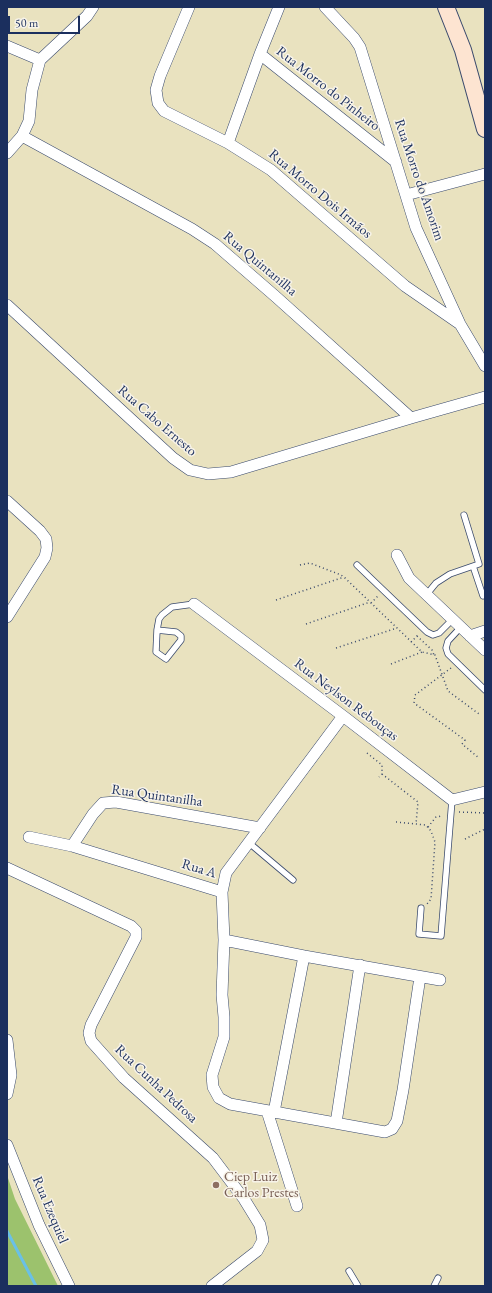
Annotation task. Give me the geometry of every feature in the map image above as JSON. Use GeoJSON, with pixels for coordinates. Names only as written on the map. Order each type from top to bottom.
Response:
{"type":"FeatureCollection","features":[{"type":"Feature","properties":{"kind":"main road"},"geometry":{"type":"LineString","coordinates":[[446,7],[463,50],[485,129]]}},
{"type":"Feature","properties":{"kind":"street"},"geometry":{"type":"LineString","coordinates":[[7,154],[22,136],[29,121],[32,90],[40,60],[87,16],[93,7]]}},
{"type":"Feature","properties":{"kind":"street","name":"Rua Morro Dois Irmãos"},"geometry":{"type":"LineString","coordinates":[[189,7],[160,76],[156,90],[158,103],[164,111],[228,144],[271,170],[406,286],[460,324]]}},
{"type":"Feature","properties":{"kind":"street"},"geometry":{"type":"LineString","coordinates":[[228,144],[260,54],[279,7]]}},
{"type":"Feature","properties":{"kind":"street","name":"Rua Morro do Amorim"},"geometry":{"type":"LineString","coordinates":[[324,7],[354,38],[360,47],[416,228],[460,324],[485,366]]}},
{"type":"Feature","properties":{"kind":"street"},"geometry":{"type":"LineString","coordinates":[[7,46],[40,60]]}},
{"type":"Feature","properties":{"kind":"street","name":"Rua Morro do Pinheiro"},"geometry":{"type":"LineString","coordinates":[[260,54],[396,162]]}},
{"type":"Feature","properties":{"kind":"street","name":"Rua Quintanilha"},"geometry":{"type":"LineString","coordinates":[[22,136],[192,229],[215,244],[411,418]]}},
{"type":"Feature","properties":{"kind":"street"},"geometry":{"type":"LineString","coordinates":[[406,195],[485,174]]}},
{"type":"Feature","properties":{"kind":"street","name":"Rua Cabo Ernesto"},"geometry":{"type":"LineString","coordinates":[[7,305],[173,458],[190,470],[208,474],[231,472],[411,418]]}},
{"type":"Feature","properties":{"kind":"street"},"geometry":{"type":"LineString","coordinates":[[411,418],[485,397]]}},
{"type":"Feature","properties":{"kind":"street"},"geometry":{"type":"LineString","coordinates":[[7,502],[40,531],[46,539],[47,548],[45,557],[7,617]]}},
{"type":"Feature","properties":{"kind":"street"},"geometry":{"type":"LineString","coordinates":[[397,555],[409,578],[485,650]]}},
{"type":"Feature","properties":{"kind":"street","name":"Rua Neylson Rebouças"},"geometry":{"type":"LineString","coordinates":[[194,604],[452,800]]}},
{"type":"Feature","properties":{"kind":"street"},"geometry":{"type":"LineString","coordinates":[[470,636],[485,631]]}},
{"type":"Feature","properties":{"kind":"street","name":"Rua A"},"geometry":{"type":"LineString","coordinates":[[29,837],[72,846],[222,892],[226,873],[343,716]]}},
{"type":"Feature","properties":{"kind":"street"},"geometry":{"type":"LineString","coordinates":[[452,800],[484,793]]}},
{"type":"Feature","properties":{"kind":"street","name":"Rua Quintanilha"},"geometry":{"type":"LineString","coordinates":[[72,846],[93,814],[103,803],[116,802],[260,828]]}},
{"type":"Feature","properties":{"kind":"street","name":"Rua Cunha Pedrosa"},"geometry":{"type":"LineString","coordinates":[[7,868],[131,926],[136,931],[136,938],[91,1025],[89,1033],[91,1042],[124,1078],[213,1158],[244,1199],[260,1225],[264,1240],[257,1251],[212,1286]]}},
{"type":"Feature","properties":{"kind":"street"},"geometry":{"type":"LineString","coordinates":[[222,892],[224,940],[222,988],[224,1037],[212,1075],[212,1087],[219,1098],[230,1104],[386,1132],[392,1129],[397,1121],[403,1090],[420,977]]}},
{"type":"Feature","properties":{"kind":"street"},"geometry":{"type":"LineString","coordinates":[[224,940],[440,980]]}},
{"type":"Feature","properties":{"kind":"street"},"geometry":{"type":"LineString","coordinates":[[297,1206],[270,1111],[304,956]]}},
{"type":"Feature","properties":{"kind":"street"},"geometry":{"type":"LineString","coordinates":[[336,1123],[360,966]]}},
{"type":"Feature","properties":{"kind":"street"},"geometry":{"type":"LineString","coordinates":[[7,1040],[11,1075],[7,1094]]}},
{"type":"Feature","properties":{"kind":"street","name":"Rua Ezequiel"},"geometry":{"type":"LineString","coordinates":[[7,1145],[39,1225],[69,1286]]}},
{"type":"Feature","properties":{"kind":"lane"},"geometry":{"type":"LineString","coordinates":[[426,594],[436,583],[450,574],[479,564],[464,515]]}},
{"type":"Feature","properties":{"kind":"lane"},"geometry":{"type":"LineString","coordinates":[[357,565],[427,632],[433,635],[439,633],[453,619]]}},
{"type":"Feature","properties":{"kind":"lane"},"geometry":{"type":"LineString","coordinates":[[473,566],[483,596]]}},
{"type":"Feature","properties":{"kind":"lane"},"geometry":{"type":"LineString","coordinates":[[157,630],[176,632],[181,636],[181,640],[166,659],[156,652],[157,630],[159,620],[162,615],[172,607],[194,604]]}},
{"type":"Feature","properties":{"kind":"lane"},"geometry":{"type":"LineString","coordinates":[[461,627],[448,641],[446,648],[448,654],[485,690]]}},
{"type":"Feature","properties":{"kind":"lane"},"geometry":{"type":"LineString","coordinates":[[421,908],[419,934],[441,936],[452,800]]}},
{"type":"Feature","properties":{"kind":"lane"},"geometry":{"type":"LineString","coordinates":[[248,842],[293,880]]}},
{"type":"Feature","properties":{"kind":"lane"},"geometry":{"type":"LineString","coordinates":[[349,1271],[358,1286]]}},
{"type":"Feature","properties":{"kind":"lane"},"geometry":{"type":"LineString","coordinates":[[434,1286],[438,1278]]}},
{"type":"Feature","properties":{"kind":"path"},"geometry":{"type":"LineString","coordinates":[[300,565],[310,563],[344,577],[422,652],[434,655]]}},
{"type":"Feature","properties":{"kind":"path"},"geometry":{"type":"LineString","coordinates":[[276,600],[344,577]]}},
{"type":"Feature","properties":{"kind":"path"},"geometry":{"type":"LineString","coordinates":[[306,624],[371,603],[384,590]]}},
{"type":"Feature","properties":{"kind":"path"},"geometry":{"type":"LineString","coordinates":[[336,648],[397,628]]}},
{"type":"Feature","properties":{"kind":"path"},"geometry":{"type":"LineString","coordinates":[[411,642],[419,634]]}},
{"type":"Feature","properties":{"kind":"path"},"geometry":{"type":"LineString","coordinates":[[417,636],[432,650],[448,691],[479,714]]}},
{"type":"Feature","properties":{"kind":"path"},"geometry":{"type":"LineString","coordinates":[[391,664],[422,652]]}},
{"type":"Feature","properties":{"kind":"path"},"geometry":{"type":"LineString","coordinates":[[452,665],[442,676],[415,695],[414,703],[465,740],[462,744],[479,758]]}},
{"type":"Feature","properties":{"kind":"path"},"geometry":{"type":"LineString","coordinates":[[367,752],[381,762],[382,774],[418,802],[416,824]]}},
{"type":"Feature","properties":{"kind":"path"},"geometry":{"type":"LineString","coordinates":[[379,777],[382,774]]}},
{"type":"Feature","properties":{"kind":"path"},"geometry":{"type":"LineString","coordinates":[[428,827],[436,817],[451,812],[485,813]]}},
{"type":"Feature","properties":{"kind":"path"},"geometry":{"type":"LineString","coordinates":[[396,822],[426,825],[431,831],[435,842],[430,901],[421,908]]}},
{"type":"Feature","properties":{"kind":"path"},"geometry":{"type":"LineString","coordinates":[[465,839],[485,829]]}},
{"type":"Feature","properties":{"kind":"green space"},"geometry":{"type":"Polygon","coordinates":[[[7,1175],[15,1199],[58,1286],[7,1286],[7,1175]]]}},
{"type":"Feature","properties":{"kind":"waterway"},"geometry":{"type":"LineString","coordinates":[[7,1231],[36,1286]]}},
{"type":"Feature","properties":{"kind":"place","name":"Ciep Luiz Carlos Prestes"},"geometry":{"type":"Point","coordinates":[216,1185]}}]}
